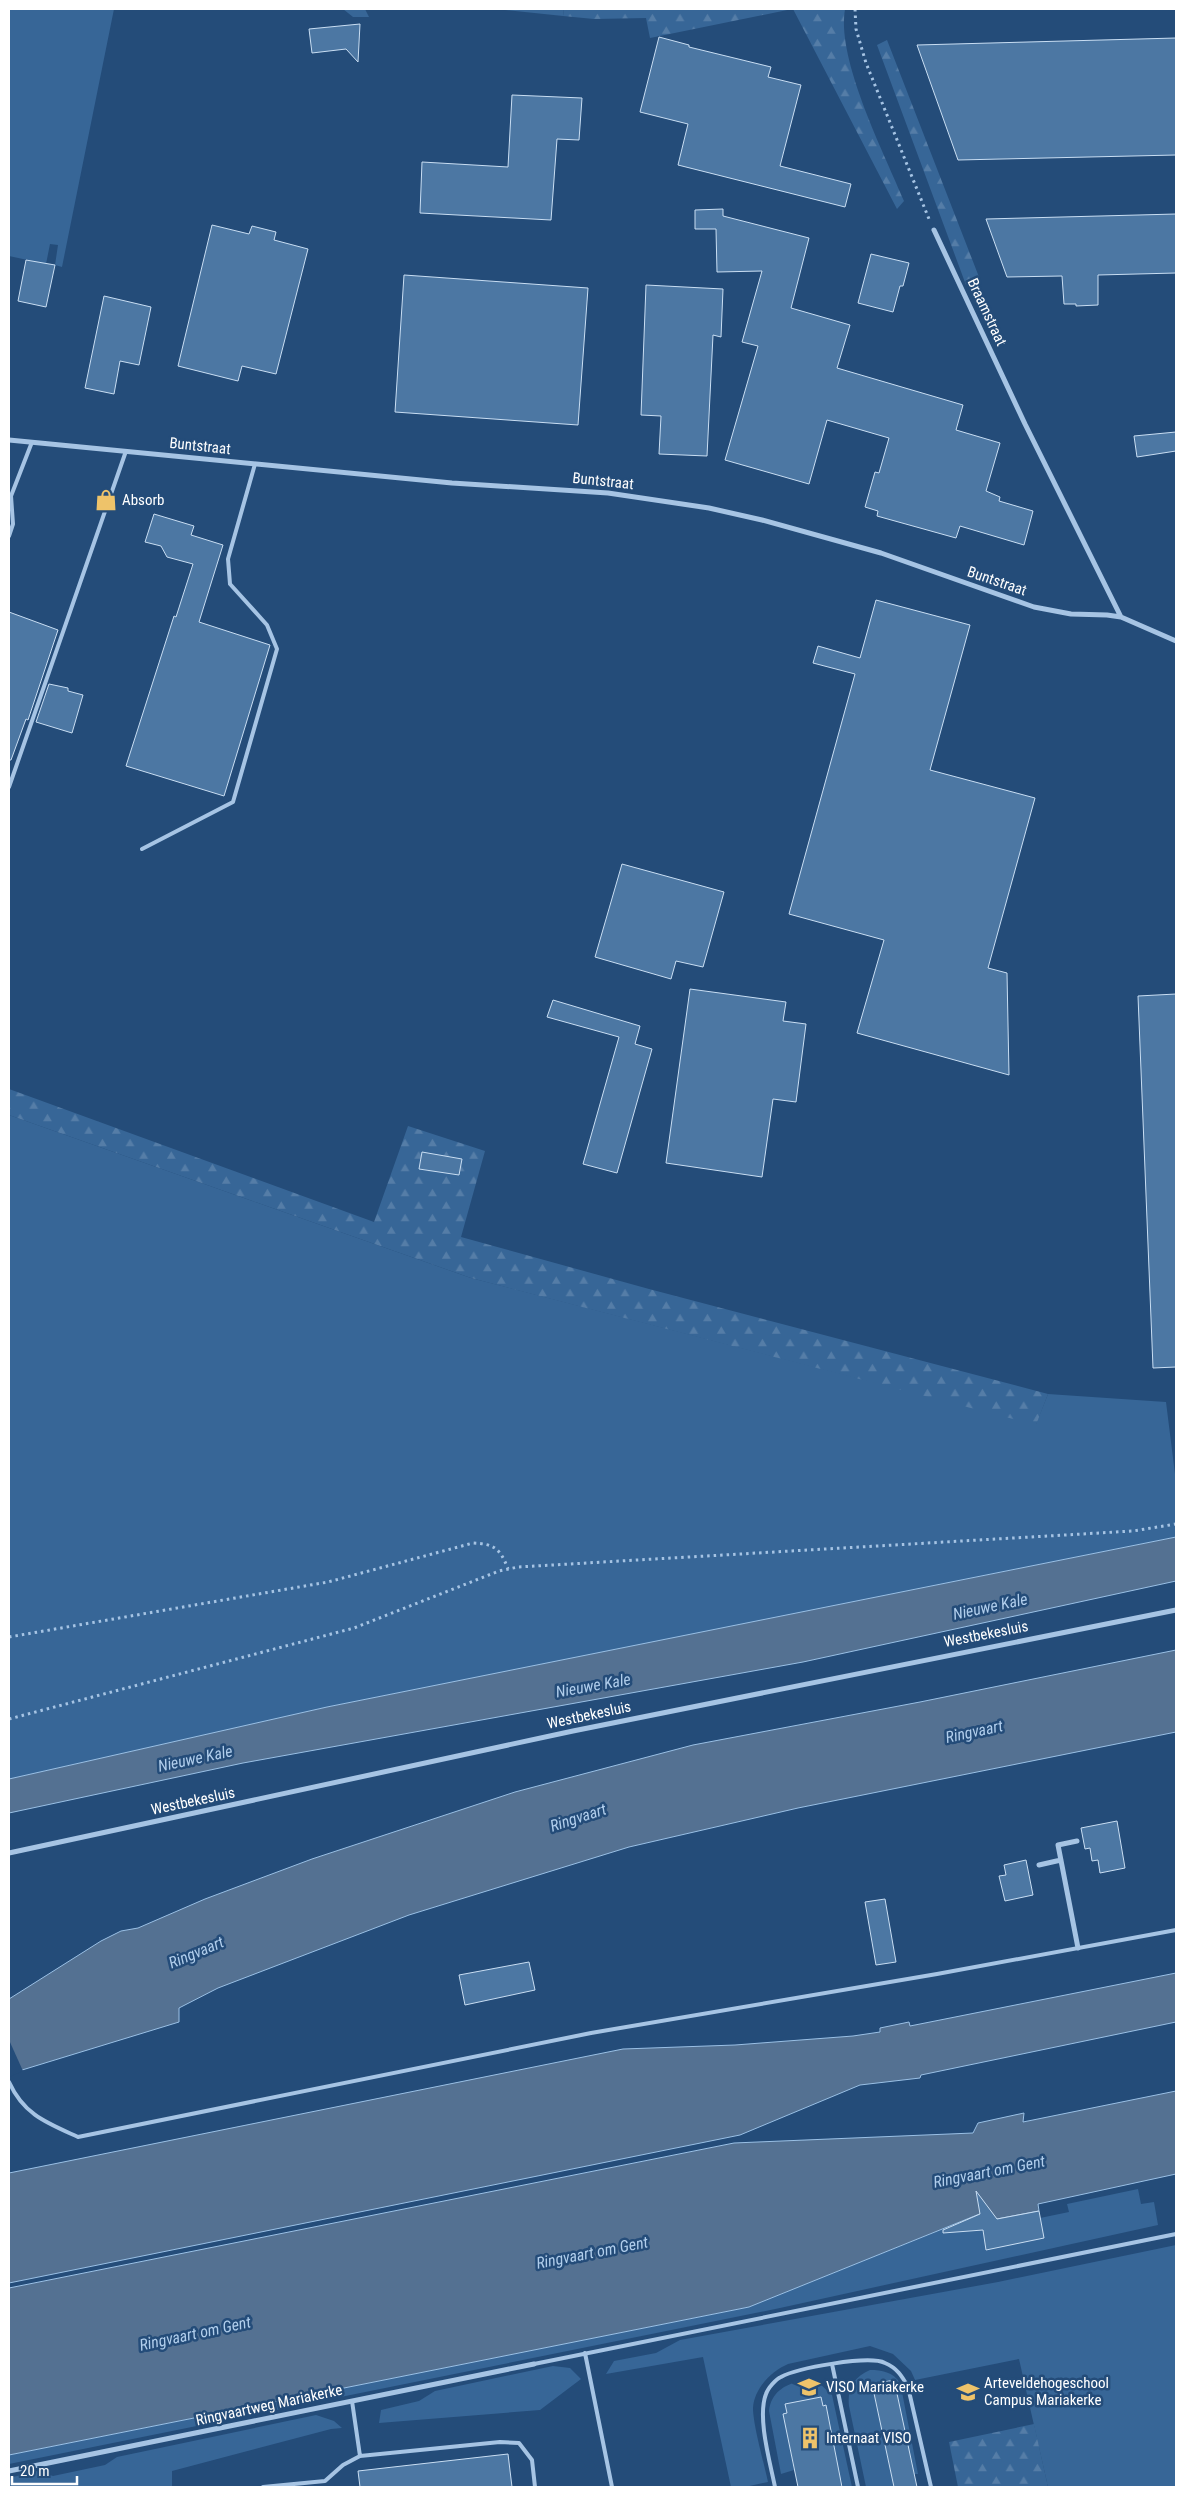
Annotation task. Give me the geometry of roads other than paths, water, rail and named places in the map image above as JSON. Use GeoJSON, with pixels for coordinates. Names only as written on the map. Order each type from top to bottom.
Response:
{"type":"FeatureCollection","features":[{"type":"Feature","properties":{"kind":"street","name":"Braamstraat"},"geometry":{"type":"LineString","coordinates":[[934,230],[1025,424],[1121,617]]}},
{"type":"Feature","properties":{"kind":"street","name":"Buntstraat"},"geometry":{"type":"LineString","coordinates":[[9,440],[452,483],[608,493],[709,508],[771,522],[881,553],[1034,607],[1072,614],[1107,614],[1121,617],[1176,641]]}},
{"type":"Feature","properties":{"kind":"street","name":"Westbekesluis"},"geometry":{"type":"LineString","coordinates":[[9,1854],[602,1725],[1176,1610]]}},
{"type":"Feature","properties":{"kind":"street"},"geometry":{"type":"LineString","coordinates":[[1077,1841],[1058,1845],[1078,1948]]}},
{"type":"Feature","properties":{"kind":"street"},"geometry":{"type":"LineString","coordinates":[[1039,1865],[1061,1860]]}},
{"type":"Feature","properties":{"kind":"street","name":"Ringvaartweg Mariakerke"},"geometry":{"type":"LineString","coordinates":[[9,2471],[534,2364]]}},
{"type":"Feature","properties":{"kind":"lane"},"geometry":{"type":"LineString","coordinates":[[9,536],[13,524],[10,496],[32,442]]}},
{"type":"Feature","properties":{"kind":"lane"},"geometry":{"type":"LineString","coordinates":[[9,787],[126,451]]}},
{"type":"Feature","properties":{"kind":"lane"},"geometry":{"type":"LineString","coordinates":[[142,849],[234,802],[277,649],[267,625],[230,584],[228,559],[255,464]]}},
{"type":"Feature","properties":{"kind":"lane"},"geometry":{"type":"LineString","coordinates":[[9,2082],[17,2099],[39,2119],[78,2137],[591,2033],[1176,1930]]}},
{"type":"Feature","properties":{"kind":"lane"},"geometry":{"type":"LineString","coordinates":[[534,2364],[1176,2234]]}},
{"type":"Feature","properties":{"kind":"lane"},"geometry":{"type":"LineString","coordinates":[[585,2353],[612,2487]]}},
{"type":"Feature","properties":{"kind":"lane"},"geometry":{"type":"LineString","coordinates":[[775,2487],[761,2408],[766,2391],[780,2377],[860,2359],[884,2362],[901,2373],[908,2387],[931,2487]]}},
{"type":"Feature","properties":{"kind":"lane"},"geometry":{"type":"LineString","coordinates":[[832,2364],[858,2487]]}},
{"type":"Feature","properties":{"kind":"lane"},"geometry":{"type":"LineString","coordinates":[[352,2401],[360,2456]]}},
{"type":"Feature","properties":{"kind":"lane"},"geometry":{"type":"LineString","coordinates":[[263,2487],[325,2481],[343,2466],[360,2456],[500,2442],[519,2443],[532,2460],[535,2487]]}},
{"type":"Feature","properties":{"kind":"water","name":"Nieuwe Kale"},"geometry":{"type":"Polygon","coordinates":[[[1176,1537],[1176,1581],[803,1662],[243,1763],[9,1813],[9,1779],[327,1707],[1176,1537]]]}},
{"type":"Feature","properties":{"kind":"water","name":"Ringvaart"},"geometry":{"type":"Polygon","coordinates":[[[1176,1650],[1176,1732],[798,1808],[629,1847],[409,1915],[218,1988],[179,2008],[179,2022],[9,2074],[9,1999],[101,1941],[121,1931],[138,1928],[205,1899],[312,1859],[515,1792],[693,1745],[920,1702],[1176,1650]]]}},
{"type":"Feature","properties":{"kind":"water"},"geometry":{"type":"Polygon","coordinates":[[[1176,1973],[1176,2022],[921,2075],[920,2078],[860,2085],[740,2135],[9,2283],[9,2173],[623,2049],[735,2045],[853,2036],[880,2032],[880,2028],[909,2022],[910,2026],[1176,1973]]]}},
{"type":"Feature","properties":{"kind":"water","name":"Ringvaart om Gent"},"geometry":{"type":"Polygon","coordinates":[[[1176,2091],[1176,2174],[1038,2204],[1039,2211],[997,2219],[982,2213],[749,2307],[9,2455],[9,2288],[734,2143],[973,2133],[978,2123],[1024,2113],[1023,2122],[1176,2091]]]}},
{"type":"Feature","properties":{"kind":"place","name":"Absorb"},"geometry":{"type":"Point","coordinates":[106,500]}},
{"type":"Feature","properties":{"kind":"place","name":"VISO Mariakerke"},"geometry":{"type":"Point","coordinates":[809,2387]}},
{"type":"Feature","properties":{"kind":"place","name":"Arteveldehogeschool Campus Mariakerke"},"geometry":{"type":"Point","coordinates":[968,2392]}},
{"type":"Feature","properties":{"kind":"place","name":"Internaat VISO"},"geometry":{"type":"Point","coordinates":[810,2438]}}]}
